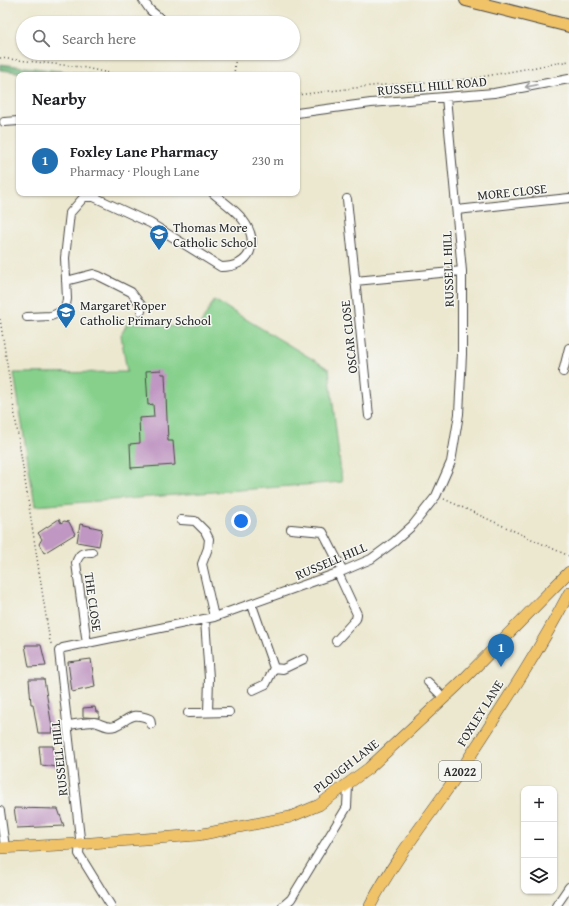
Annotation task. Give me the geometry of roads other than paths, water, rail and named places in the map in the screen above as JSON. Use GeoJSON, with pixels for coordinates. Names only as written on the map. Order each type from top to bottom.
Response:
{"type":"FeatureCollection","features":[{"type":"Feature","properties":{"kind":"highway"},"geometry":{"type":"LineString","coordinates":[[466,0],[569,26]]}},
{"type":"Feature","properties":{"kind":"main road","name":"PLOUGH LANE"},"geometry":{"type":"LineString","coordinates":[[2,847],[78,844],[198,835],[290,817],[319,805],[348,785],[444,698],[569,572]]}},
{"type":"Feature","properties":{"kind":"main road","name":"FOXLEY LANE"},"geometry":{"type":"LineString","coordinates":[[370,906],[386,876],[463,767],[548,633],[569,592]]}},
{"type":"Feature","properties":{"kind":"street"},"geometry":{"type":"LineString","coordinates":[[143,0],[150,10],[157,16]]}},
{"type":"Feature","properties":{"kind":"street","name":"RUSSELL HILL ROAD"},"geometry":{"type":"LineString","coordinates":[[300,113],[371,103],[494,93],[569,79]]}},
{"type":"Feature","properties":{"kind":"street","name":"RUSSELL HILL"},"geometry":{"type":"LineString","coordinates":[[110,906],[79,854],[78,844],[80,838],[68,725],[58,655],[59,651],[63,648],[205,620],[252,605],[340,572],[371,559],[394,542],[413,525],[436,496],[451,462],[459,414],[462,354],[462,271],[446,97]]}},
{"type":"Feature","properties":{"kind":"street"},"geometry":{"type":"LineString","coordinates":[[1,123],[16,121]]}},
{"type":"Feature","properties":{"kind":"street"},"geometry":{"type":"LineString","coordinates":[[27,317],[51,316],[65,310],[65,258],[70,213],[80,201],[87,196],[94,197],[150,223],[221,267],[232,267],[241,263],[251,251],[251,238],[243,220],[216,196]]}},
{"type":"Feature","properties":{"kind":"street","name":"OSCAR CLOSE"},"geometry":{"type":"LineString","coordinates":[[347,198],[367,392],[368,416]]}},
{"type":"Feature","properties":{"kind":"street","name":"MORE CLOSE"},"geometry":{"type":"LineString","coordinates":[[457,210],[569,198]]}},
{"type":"Feature","properties":{"kind":"street","name":"OSCAR CLOSE"},"geometry":{"type":"LineString","coordinates":[[355,281],[462,271]]}},
{"type":"Feature","properties":{"kind":"street"},"geometry":{"type":"LineString","coordinates":[[66,281],[93,274],[99,276],[131,292],[140,305],[140,311]]}},
{"type":"Feature","properties":{"kind":"street"},"geometry":{"type":"LineString","coordinates":[[563,372],[569,348]]}},
{"type":"Feature","properties":{"kind":"street"},"geometry":{"type":"LineString","coordinates":[[181,520],[195,521],[205,531],[208,539],[208,548],[202,564],[214,617]]}},
{"type":"Feature","properties":{"kind":"street"},"geometry":{"type":"LineString","coordinates":[[291,529],[323,532],[340,572],[357,614],[356,619],[336,640]]}},
{"type":"Feature","properties":{"kind":"street","name":"THE CLOSE"},"geometry":{"type":"LineString","coordinates":[[87,644],[76,563],[79,555],[84,552],[92,552]]}},
{"type":"Feature","properties":{"kind":"street"},"geometry":{"type":"LineString","coordinates":[[252,605],[274,668],[266,684],[254,690]]}},
{"type":"Feature","properties":{"kind":"street"},"geometry":{"type":"LineString","coordinates":[[205,620],[209,678],[208,712]]}},
{"type":"Feature","properties":{"kind":"street"},"geometry":{"type":"LineString","coordinates":[[274,668],[283,668],[304,659]]}},
{"type":"Feature","properties":{"kind":"street"},"geometry":{"type":"LineString","coordinates":[[428,682],[444,698]]}},
{"type":"Feature","properties":{"kind":"street"},"geometry":{"type":"LineString","coordinates":[[188,713],[229,712]]}},
{"type":"Feature","properties":{"kind":"street"},"geometry":{"type":"LineString","coordinates":[[68,725],[94,722],[107,727],[114,726],[123,720],[137,716],[150,719],[151,724]]}},
{"type":"Feature","properties":{"kind":"street"},"geometry":{"type":"LineString","coordinates":[[283,906],[290,899],[347,807],[348,785]]}},
{"type":"Feature","properties":{"kind":"street"},"geometry":{"type":"LineString","coordinates":[[0,811],[2,847]]}},
{"type":"Feature","properties":{"kind":"street"},"geometry":{"type":"LineString","coordinates":[[556,906],[569,887]]}},
{"type":"Feature","properties":{"kind":"place","name":"Thomas More Catholic School"},"geometry":{"type":"Point","coordinates":[159,251]}},
{"type":"Feature","properties":{"kind":"place","name":"Margaret Roper Catholic Primary School"},"geometry":{"type":"Point","coordinates":[66,329]}},
{"type":"Feature","properties":{"kind":"place","name":"Foxley Lane Pharmacy"},"geometry":{"type":"Point","coordinates":[501,667]}}]}
